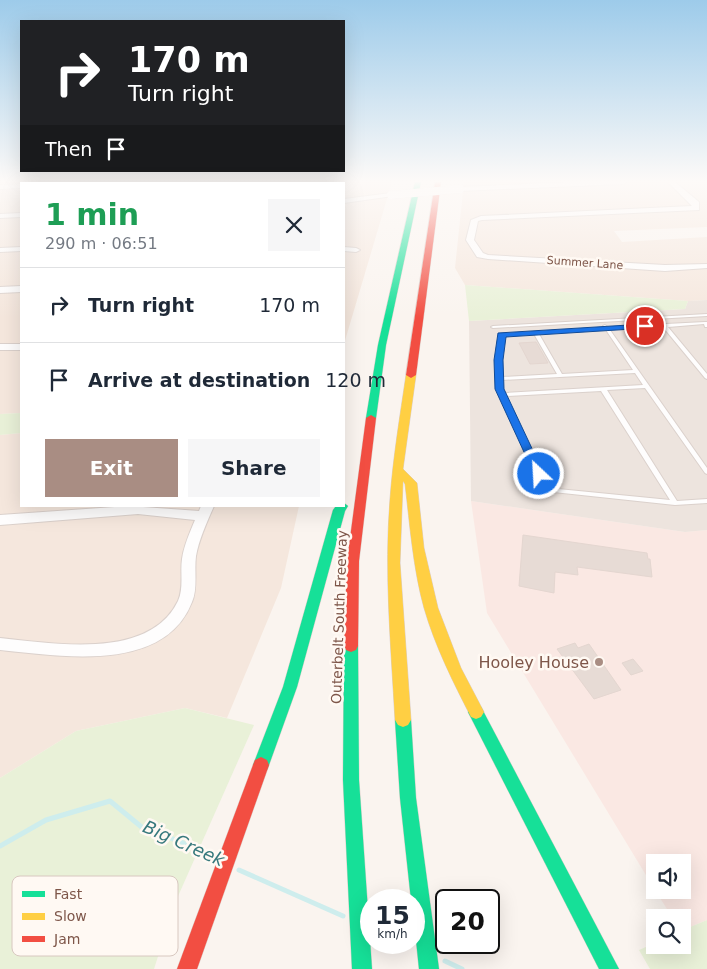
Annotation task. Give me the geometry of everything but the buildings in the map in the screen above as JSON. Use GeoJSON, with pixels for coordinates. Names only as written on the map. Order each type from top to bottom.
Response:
{"type":"FeatureCollection","features":[{"type":"Feature","properties":{"kind":"highway","name":"Outerbelt South Freeway"},"geometry":{"type":"LineString","coordinates":[[362,969],[351,780],[353,561],[362,480],[382,345],[408,227]]}},
{"type":"Feature","properties":{"kind":"highway"},"geometry":{"type":"LineString","coordinates":[[429,969],[408,798],[399,670],[395,536],[398,470],[432,227]]}},
{"type":"Feature","properties":{"kind":"highway"},"geometry":{"type":"LineString","coordinates":[[398,470],[411,482],[418,548],[423,574],[432,608],[447,650],[466,693],[609,969]]}},
{"type":"Feature","properties":{"kind":"highway"},"geometry":{"type":"LineString","coordinates":[[345,502],[362,480]]}},
{"type":"Feature","properties":{"kind":"highway"},"geometry":{"type":"LineString","coordinates":[[187,969],[290,687],[341,507]]}},
{"type":"Feature","properties":{"kind":"street","name":"Summer Lane"},"geometry":{"type":"LineString","coordinates":[[472,227],[470,240],[480,255],[488,257],[664,268],[707,266]]}},
{"type":"Feature","properties":{"kind":"street"},"geometry":{"type":"LineString","coordinates":[[0,250],[20,249]]}},
{"type":"Feature","properties":{"kind":"street"},"geometry":{"type":"LineString","coordinates":[[345,249],[356,250]]}},
{"type":"Feature","properties":{"kind":"street"},"geometry":{"type":"LineString","coordinates":[[0,290],[20,289]]}},
{"type":"Feature","properties":{"kind":"street"},"geometry":{"type":"LineString","coordinates":[[0,347],[20,347]]}},
{"type":"Feature","properties":{"kind":"street"},"geometry":{"type":"LineString","coordinates":[[0,520],[138,510],[206,511],[189,556],[185,602],[171,624],[150,638],[131,647],[92,651],[0,644]]}},
{"type":"Feature","properties":{"kind":"lane"},"geometry":{"type":"LineString","coordinates":[[493,327],[707,315]]}},
{"type":"Feature","properties":{"kind":"lane"},"geometry":{"type":"LineString","coordinates":[[601,321],[707,472]]}},
{"type":"Feature","properties":{"kind":"lane"},"geometry":{"type":"LineString","coordinates":[[706,324],[502,335],[498,360],[502,395],[546,490],[675,502],[707,501]]}},
{"type":"Feature","properties":{"kind":"lane"},"geometry":{"type":"LineString","coordinates":[[664,326],[707,377]]}},
{"type":"Feature","properties":{"kind":"lane"},"geometry":{"type":"LineString","coordinates":[[536,333],[560,375]]}},
{"type":"Feature","properties":{"kind":"lane"},"geometry":{"type":"LineString","coordinates":[[499,379],[636,370]]}},
{"type":"Feature","properties":{"kind":"lane"},"geometry":{"type":"LineString","coordinates":[[502,395],[647,386]]}},
{"type":"Feature","properties":{"kind":"lane"},"geometry":{"type":"LineString","coordinates":[[603,389],[675,502]]}},
{"type":"Feature","properties":{"kind":"shaded area"},"geometry":{"type":"Polygon","coordinates":[[[0,227],[20,227],[20,413],[0,414],[0,227]]]}},
{"type":"Feature","properties":{"kind":"shaded area"},"geometry":{"type":"Polygon","coordinates":[[[345,227],[379,227],[345,341],[345,227]]]}},
{"type":"Feature","properties":{"kind":"shaded area"},"geometry":{"type":"Polygon","coordinates":[[[459,227],[702,227],[614,231],[622,242],[707,237],[707,300],[688,301],[465,285],[455,268],[459,227]]]}},
{"type":"Feature","properties":{"kind":"shaded area"},"geometry":{"type":"Polygon","coordinates":[[[707,300],[707,530],[685,532],[471,501],[469,321],[685,309],[688,301],[707,300]]]}},
{"type":"Feature","properties":{"kind":"shaded area"},"geometry":{"type":"Polygon","coordinates":[[[20,433],[20,507],[299,507],[281,588],[227,718],[185,708],[76,731],[0,778],[0,435],[20,433]]]}},
{"type":"Feature","properties":{"kind":"shaded area"},"geometry":{"type":"Polygon","coordinates":[[[471,501],[685,532],[707,530],[707,920],[691,927],[691,909],[667,909],[661,899],[691,899],[691,854],[646,854],[646,875],[487,613],[471,501]]]}},
{"type":"Feature","properties":{"kind":"green space"},"geometry":{"type":"Polygon","coordinates":[[[465,285],[688,301],[685,309],[469,321],[465,285]]]}},
{"type":"Feature","properties":{"kind":"green space"},"geometry":{"type":"Polygon","coordinates":[[[20,413],[20,433],[0,435],[0,414],[20,413]]]}},
{"type":"Feature","properties":{"kind":"green space"},"geometry":{"type":"Polygon","coordinates":[[[185,708],[254,725],[178,896],[178,876],[12,876],[12,956],[158,956],[154,969],[0,969],[0,778],[76,731],[185,708]]]}},
{"type":"Feature","properties":{"kind":"green space"},"geometry":{"type":"Polygon","coordinates":[[[707,920],[707,969],[650,969],[639,950],[646,947],[646,954],[691,954],[691,927],[707,920]]]}},
{"type":"Feature","properties":{"kind":"waterway","name":"Big Creek"},"geometry":{"type":"LineString","coordinates":[[0,846],[46,820],[110,801],[144,829],[179,841],[213,858]]}},
{"type":"Feature","properties":{"kind":"waterway","name":"Big Creek"},"geometry":{"type":"LineString","coordinates":[[239,870],[343,916]]}},
{"type":"Feature","properties":{"kind":"waterway","name":"Big Creek"},"geometry":{"type":"LineString","coordinates":[[445,961],[462,969]]}},
{"type":"Feature","properties":{"kind":"traffic: fast"},"geometry":{"type":"LineString","coordinates":[[371,418],[382,345],[408,227]]}},
{"type":"Feature","properties":{"kind":"traffic: fast"},"geometry":{"type":"LineString","coordinates":[[261,765],[290,687],[341,507]]}},
{"type":"Feature","properties":{"kind":"traffic: fast"},"geometry":{"type":"LineString","coordinates":[[351,646],[351,780],[362,969]]}},
{"type":"Feature","properties":{"kind":"traffic: fast"},"geometry":{"type":"LineString","coordinates":[[476,712],[609,969]]}},
{"type":"Feature","properties":{"kind":"traffic: fast"},"geometry":{"type":"LineString","coordinates":[[403,720],[408,798],[429,969]]}},
{"type":"Feature","properties":{"kind":"traffic: slow"},"geometry":{"type":"LineString","coordinates":[[403,720],[398,657],[394,532],[399,457],[411,375]]}},
{"type":"Feature","properties":{"kind":"traffic: slow"},"geometry":{"type":"LineString","coordinates":[[398,470],[411,483],[418,548],[431,608],[454,669],[476,712]]}},
{"type":"Feature","properties":{"kind":"traffic: jam"},"geometry":{"type":"LineString","coordinates":[[411,375],[432,227]]}},
{"type":"Feature","properties":{"kind":"traffic: jam"},"geometry":{"type":"LineString","coordinates":[[351,646],[353,561],[371,418]]}},
{"type":"Feature","properties":{"kind":"traffic: jam"},"geometry":{"type":"LineString","coordinates":[[187,969],[261,765]]}},
{"type":"Feature","properties":{"kind":"place","name":"Hooley House"},"geometry":{"type":"Point","coordinates":[599,662]}},
{"type":"Feature","properties":{"kind":"route"},"geometry":{"type":"LineString","coordinates":[[539,474],[500,389],[498,360],[502,335],[645,326]]}}]}
